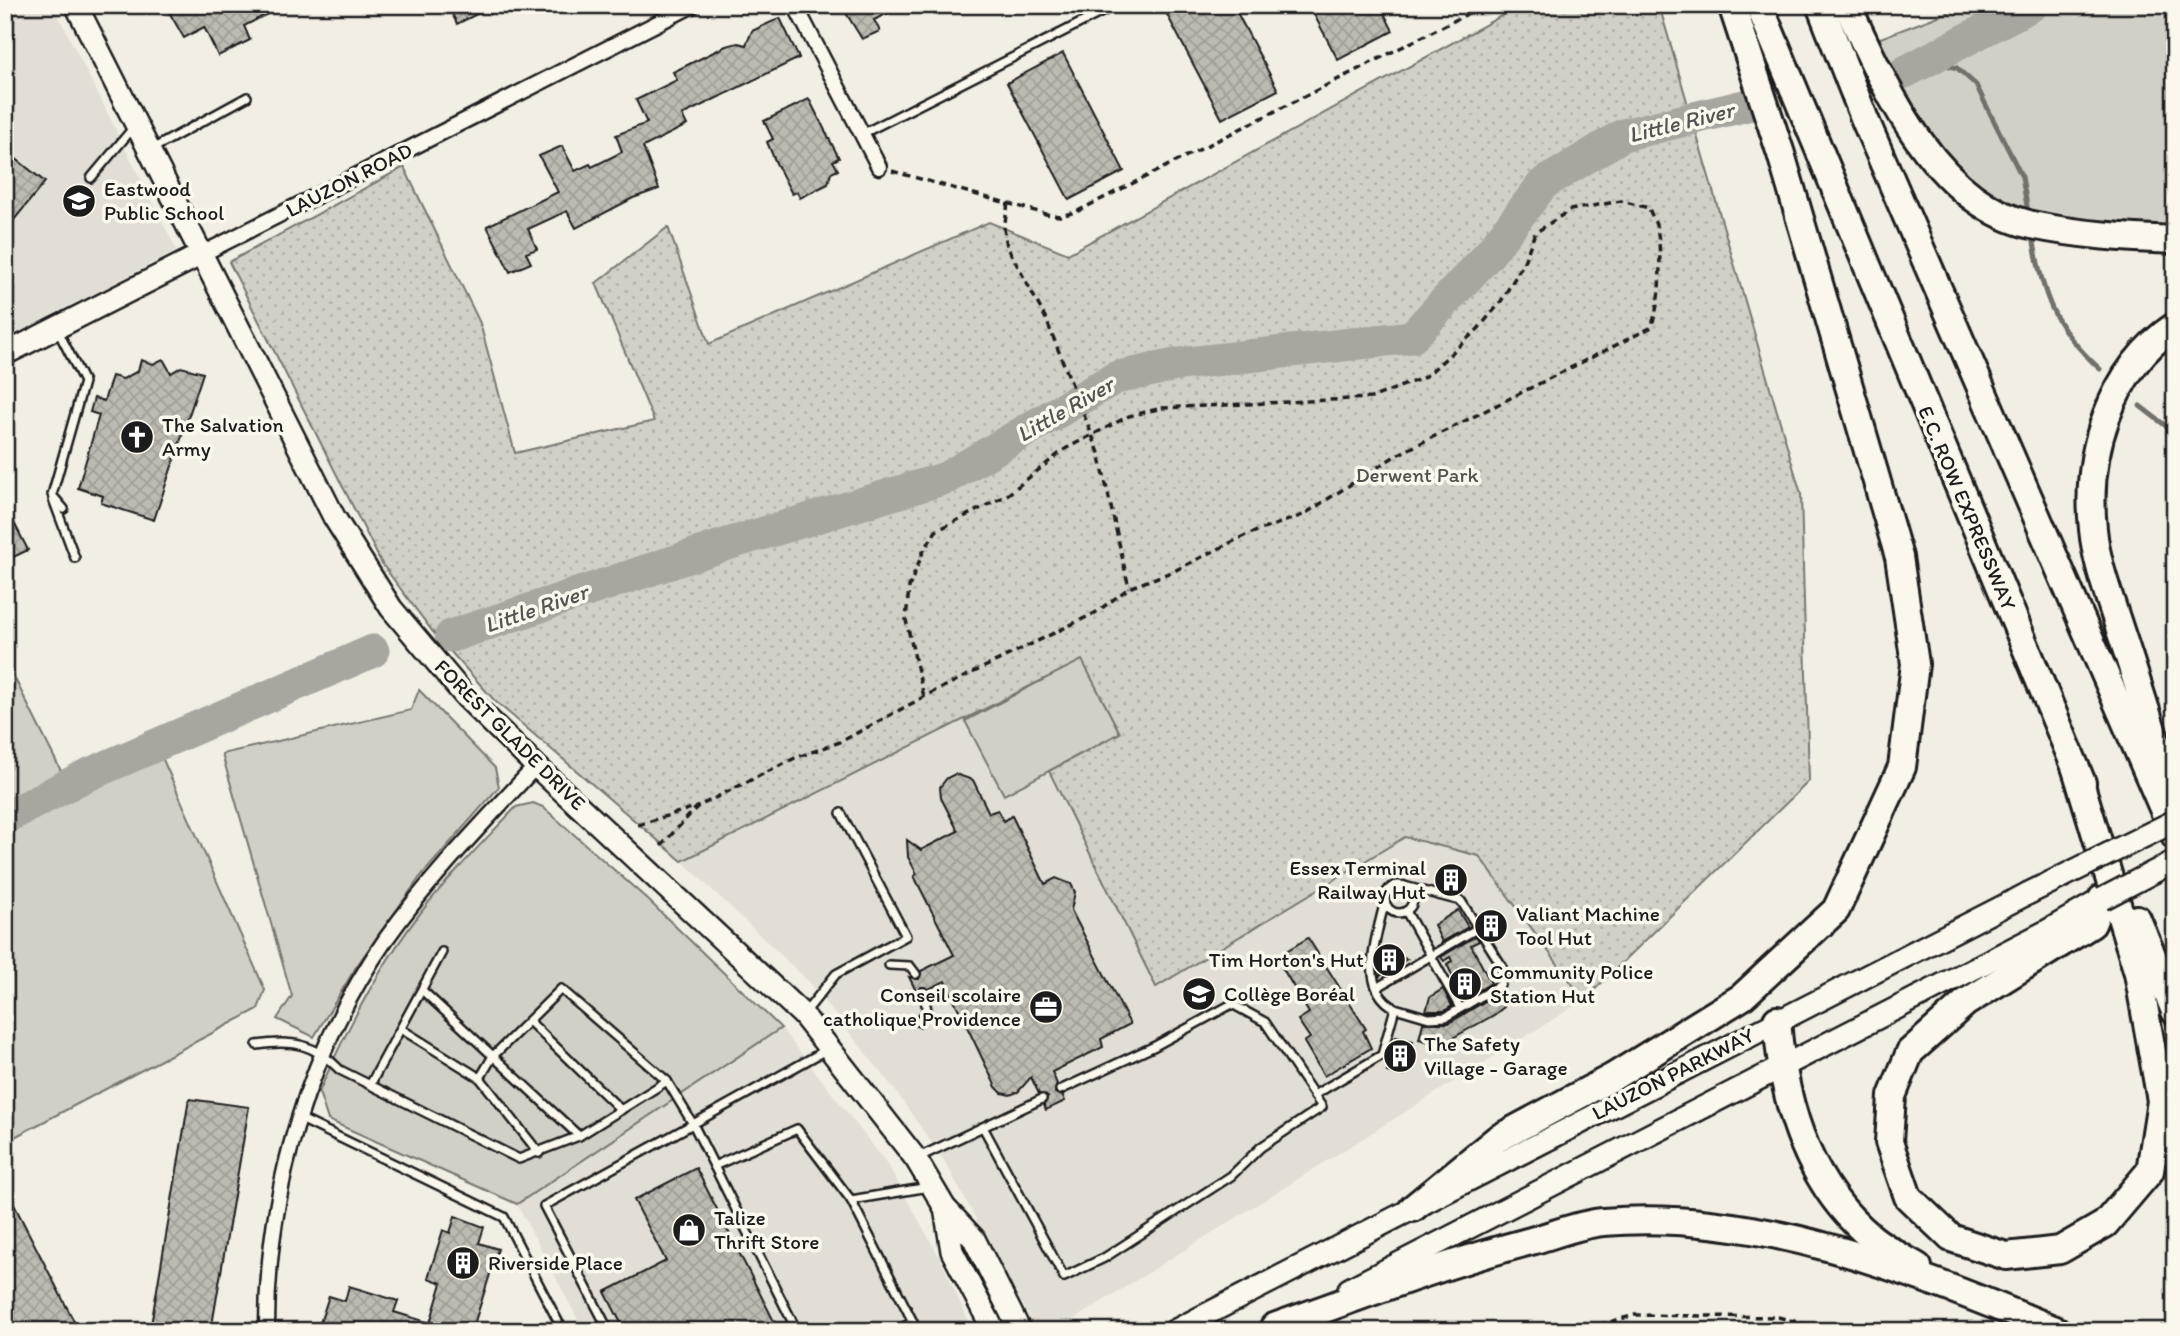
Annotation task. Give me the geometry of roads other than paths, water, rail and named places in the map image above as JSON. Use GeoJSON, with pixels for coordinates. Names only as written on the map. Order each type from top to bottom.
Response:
{"type":"FeatureCollection","features":[{"type":"Feature","properties":{"kind":"highway"},"geometry":{"type":"LineString","coordinates":[[1413,1208],[1497,1139],[1613,1077],[1742,997],[1836,910],[1902,767],[1915,664],[1899,557],[1781,154],[1732,5]]}},
{"type":"Feature","properties":{"kind":"highway","name":"E.C. ROW EXPRESSWAY"},"geometry":{"type":"LineString","coordinates":[[1759,5],[2175,1011]]}},
{"type":"Feature","properties":{"kind":"highway"},"geometry":{"type":"LineString","coordinates":[[1820,5],[1870,133],[2175,836]]}},
{"type":"Feature","properties":{"kind":"highway"},"geometry":{"type":"LineString","coordinates":[[1847,5],[1893,103],[1947,176],[1982,204],[2030,225],[2114,237],[2175,240]]}},
{"type":"Feature","properties":{"kind":"highway"},"geometry":{"type":"LineString","coordinates":[[2175,326],[2129,370],[2105,420],[2091,474],[2093,531],[2105,580],[2175,802]]}},
{"type":"Feature","properties":{"kind":"highway"},"geometry":{"type":"LineString","coordinates":[[2076,769],[2138,973],[2161,1101],[2150,1171],[2105,1224],[2060,1250],[2006,1256],[1951,1238],[1908,1197],[1889,1142],[1892,1096],[1910,1052],[1965,1003],[2049,940],[2092,924],[2102,899]]}},
{"type":"Feature","properties":{"kind":"highway"},"geometry":{"type":"LineString","coordinates":[[1777,1020],[1781,1067],[1799,1138],[1832,1197],[1872,1238],[1953,1289]]}},
{"type":"Feature","properties":{"kind":"highway"},"geometry":{"type":"LineString","coordinates":[[1270,1329],[1493,1251],[1601,1222],[1705,1221],[1806,1241],[1953,1289],[2058,1331]]}},
{"type":"Feature","properties":{"kind":"main road","name":"FOREST GLADE DRIVE"},"geometry":{"type":"LineString","coordinates":[[76,5],[334,517],[391,608],[465,696],[536,766],[803,1015],[916,1158],[945,1208],[974,1238],[1021,1330]]}},
{"type":"Feature","properties":{"kind":"main road","name":"LAUZON ROAD"},"geometry":{"type":"LineString","coordinates":[[7,350],[57,328],[202,254]]}},
{"type":"Feature","properties":{"kind":"main road","name":"LAUZON PARKWAY"},"geometry":{"type":"LineString","coordinates":[[1174,1331],[1777,1020],[2175,821]]}},
{"type":"Feature","properties":{"kind":"main road"},"geometry":{"type":"LineString","coordinates":[[2102,899],[2175,861]]}},
{"type":"Feature","properties":{"kind":"main road","name":"LAUZON PARKWAY"},"geometry":{"type":"LineString","coordinates":[[1270,1329],[1489,1220],[1781,1067],[2049,940]]}},
{"type":"Feature","properties":{"kind":"main road","name":"FOREST GLADE DRIVE"},"geometry":{"type":"LineString","coordinates":[[945,1208],[952,1251],[994,1331]]}},
{"type":"Feature","properties":{"kind":"street","name":"LAUZON ROAD"},"geometry":{"type":"LineString","coordinates":[[202,254],[693,5]]}},
{"type":"Feature","properties":{"kind":"street"},"geometry":{"type":"LineString","coordinates":[[795,5],[879,167]]}},
{"type":"Feature","properties":{"kind":"street"},"geometry":{"type":"LineString","coordinates":[[267,1331],[275,1209],[298,1118],[337,1025],[386,940],[449,860],[536,766]]}},
{"type":"Feature","properties":{"kind":"lane"},"geometry":{"type":"LineString","coordinates":[[862,134],[1116,5]]}},
{"type":"Feature","properties":{"kind":"lane"},"geometry":{"type":"LineString","coordinates":[[148,151],[247,97]]}},
{"type":"Feature","properties":{"kind":"lane"},"geometry":{"type":"LineString","coordinates":[[91,178],[136,125]]}},
{"type":"Feature","properties":{"kind":"lane"},"geometry":{"type":"LineString","coordinates":[[57,328],[84,382],[52,495],[75,558]]}},
{"type":"Feature","properties":{"kind":"lane"},"geometry":{"type":"LineString","coordinates":[[52,495],[64,509]]}},
{"type":"Feature","properties":{"kind":"lane"},"geometry":{"type":"LineString","coordinates":[[803,1015],[836,974],[906,936],[841,813]]}},
{"type":"Feature","properties":{"kind":"lane"},"geometry":{"type":"LineString","coordinates":[[1404,886],[1411,891],[1413,900],[1406,911]]}},
{"type":"Feature","properties":{"kind":"lane"},"geometry":{"type":"LineString","coordinates":[[1404,886],[1461,901],[1502,966],[1503,977],[1500,985],[1446,1017],[1429,1018],[1384,1002],[1371,971],[1385,900],[1391,888],[1404,886]]}},
{"type":"Feature","properties":{"kind":"lane"},"geometry":{"type":"LineString","coordinates":[[1385,900],[1393,911],[1406,911]]}},
{"type":"Feature","properties":{"kind":"lane"},"geometry":{"type":"LineString","coordinates":[[1406,911],[1460,1008]]}},
{"type":"Feature","properties":{"kind":"lane"},"geometry":{"type":"LineString","coordinates":[[1378,987],[1478,928]]}},
{"type":"Feature","properties":{"kind":"lane"},"geometry":{"type":"LineString","coordinates":[[370,1085],[442,952]]}},
{"type":"Feature","properties":{"kind":"lane"},"geometry":{"type":"LineString","coordinates":[[889,965],[910,966],[916,974]]}},
{"type":"Feature","properties":{"kind":"lane"},"geometry":{"type":"LineString","coordinates":[[480,1079],[493,1056],[561,989],[667,1081],[693,1124],[797,1331]]}},
{"type":"Feature","properties":{"kind":"lane"},"geometry":{"type":"LineString","coordinates":[[423,991],[579,1136]]}},
{"type":"Feature","properties":{"kind":"lane"},"geometry":{"type":"LineString","coordinates":[[919,1022],[927,1011],[924,992]]}},
{"type":"Feature","properties":{"kind":"lane"},"geometry":{"type":"LineString","coordinates":[[983,1127],[1064,1277],[1104,1258],[1231,1176],[1261,1147],[1322,1107],[1265,1022],[1232,1004],[1155,1046],[1060,1090]]}},
{"type":"Feature","properties":{"kind":"lane"},"geometry":{"type":"LineString","coordinates":[[1314,1095],[1382,1055],[1395,1008]]}},
{"type":"Feature","properties":{"kind":"lane"},"geometry":{"type":"LineString","coordinates":[[528,1021],[621,1110]]}},
{"type":"Feature","properties":{"kind":"lane"},"geometry":{"type":"LineString","coordinates":[[401,1029],[480,1079],[539,1153]]}},
{"type":"Feature","properties":{"kind":"lane"},"geometry":{"type":"LineString","coordinates":[[257,1045],[288,1041],[325,1054],[340,1070],[519,1159],[579,1136],[667,1081]]}},
{"type":"Feature","properties":{"kind":"lane"},"geometry":{"type":"LineString","coordinates":[[609,1331],[544,1206],[829,1047]]}},
{"type":"Feature","properties":{"kind":"lane"},"geometry":{"type":"LineString","coordinates":[[916,1158],[1041,1099]]}},
{"type":"Feature","properties":{"kind":"lane"},"geometry":{"type":"LineString","coordinates":[[298,1118],[504,1217],[563,1331]]}},
{"type":"Feature","properties":{"kind":"lane"},"geometry":{"type":"LineString","coordinates":[[714,1166],[797,1129],[851,1200],[917,1331]]}},
{"type":"Feature","properties":{"kind":"lane"},"geometry":{"type":"LineString","coordinates":[[851,1200],[933,1186]]}},
{"type":"Feature","properties":{"kind":"lane"},"geometry":{"type":"LineString","coordinates":[[895,1331],[913,1322]]}},
{"type":"Feature","properties":{"kind":"waterway","name":"Little River"},"geometry":{"type":"LineString","coordinates":[[1905,72],[2032,5]]}},
{"type":"Feature","properties":{"kind":"waterway"},"geometry":{"type":"LineString","coordinates":[[1928,60],[1957,68],[1976,85],[2022,177],[2028,212]]}},
{"type":"Feature","properties":{"kind":"waterway","name":"Little River"},"geometry":{"type":"LineString","coordinates":[[451,636],[721,546],[946,478],[1115,378],[1180,364],[1412,337],[1489,254],[1543,184],[1623,135],[1748,105]]}},
{"type":"Feature","properties":{"kind":"waterway"},"geometry":{"type":"LineString","coordinates":[[2033,237],[2042,278],[2053,310],[2071,339],[2100,369]]}},
{"type":"Feature","properties":{"kind":"waterway"},"geometry":{"type":"LineString","coordinates":[[2140,406],[2175,433]]}},
{"type":"Feature","properties":{"kind":"waterway","name":"Little River"},"geometry":{"type":"LineString","coordinates":[[5,818],[83,777],[373,651]]}},
{"type":"Feature","properties":{"kind":"place","name":"Eastwood Public School"},"geometry":{"type":"Point","coordinates":[79,201]}},
{"type":"Feature","properties":{"kind":"place","name":"The Salvation Army"},"geometry":{"type":"Point","coordinates":[137,437]}},
{"type":"Feature","properties":{"kind":"place","name":"Essex Terminal Railway Hut"},"geometry":{"type":"Point","coordinates":[1451,880]}},
{"type":"Feature","properties":{"kind":"place","name":"Valiant Machine Tool Hut"},"geometry":{"type":"Point","coordinates":[1491,926]}},
{"type":"Feature","properties":{"kind":"place","name":"Tim Horton's Hut"},"geometry":{"type":"Point","coordinates":[1389,960]}},
{"type":"Feature","properties":{"kind":"place","name":"Community Police Station Hut"},"geometry":{"type":"Point","coordinates":[1465,984]}},
{"type":"Feature","properties":{"kind":"place","name":"Collège Boréal"},"geometry":{"type":"Point","coordinates":[1199,994]}},
{"type":"Feature","properties":{"kind":"place","name":"Conseil scolaire catholique Providence"},"geometry":{"type":"Point","coordinates":[1046,1007]}},
{"type":"Feature","properties":{"kind":"place","name":"The Safety Village - Garage"},"geometry":{"type":"Point","coordinates":[1400,1056]}},
{"type":"Feature","properties":{"kind":"place","name":"Talize Thrift Store"},"geometry":{"type":"Point","coordinates":[689,1230]}},
{"type":"Feature","properties":{"kind":"place","name":"Riverside Place"},"geometry":{"type":"Point","coordinates":[463,1263]}},
{"type":"Feature","properties":{"kind":"park label","name":"Derwent Park"},"geometry":{"type":"Point","coordinates":[1417,475]}}]}
